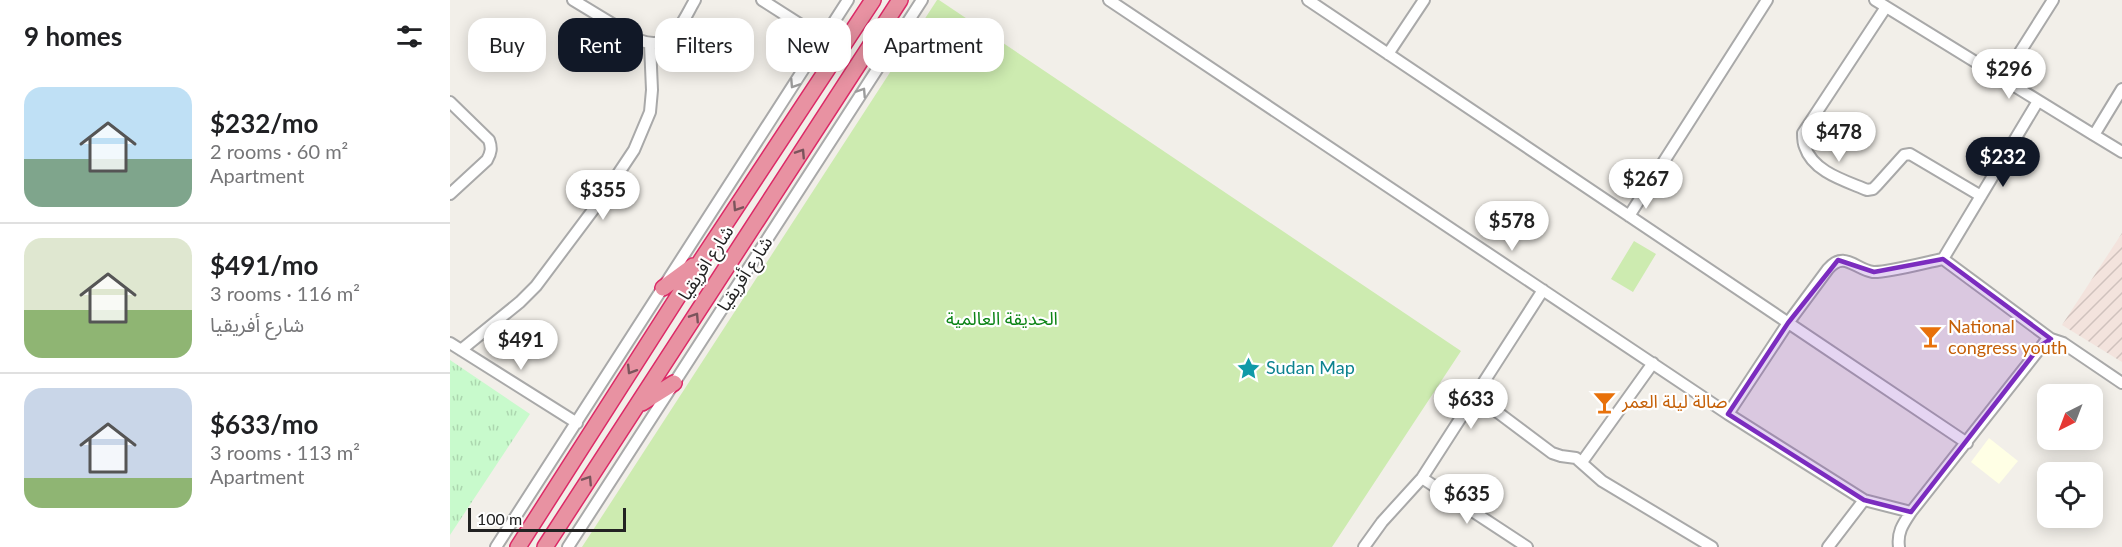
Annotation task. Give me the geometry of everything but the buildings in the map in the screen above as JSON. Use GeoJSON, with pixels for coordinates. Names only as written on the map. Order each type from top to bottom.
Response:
{"type":"FeatureCollection","features":[{"type":"Feature","properties":{"kind":"highway","name":"شارع افريقيا"},"geometry":{"type":"LineString","coordinates":[[851,33],[873,0]]}},
{"type":"Feature","properties":{"kind":"highway","name":"شارع افريقيا"},"geometry":{"type":"LineString","coordinates":[[545,547],[900,0]]}},
{"type":"Feature","properties":{"kind":"highway"},"geometry":{"type":"LineString","coordinates":[[851,53],[862,59]]}},
{"type":"Feature","properties":{"kind":"highway","name":"شارع افريقيا"},"geometry":{"type":"LineString","coordinates":[[518,547],[825,72]]}},
{"type":"Feature","properties":{"kind":"highway"},"geometry":{"type":"LineString","coordinates":[[817,83],[846,84]]}},
{"type":"Feature","properties":{"kind":"highway"},"geometry":{"type":"LineString","coordinates":[[663,288],[702,259]]}},
{"type":"Feature","properties":{"kind":"highway"},"geometry":{"type":"LineString","coordinates":[[637,406],[674,383]]}},
{"type":"Feature","properties":{"kind":"street"},"geometry":{"type":"LineString","coordinates":[[573,0],[639,40],[650,44],[662,43],[671,39],[695,0]]}},
{"type":"Feature","properties":{"kind":"street"},"geometry":{"type":"LineString","coordinates":[[762,0],[790,18]]}},
{"type":"Feature","properties":{"kind":"street"},"geometry":{"type":"LineString","coordinates":[[836,18],[848,0]]}},
{"type":"Feature","properties":{"kind":"street","name":"شارع أفريقيا"},"geometry":{"type":"LineString","coordinates":[[568,547],[922,0]]}},
{"type":"Feature","properties":{"kind":"street"},"geometry":{"type":"LineString","coordinates":[[1108,0],[1728,414],[1863,500],[1911,512]]}},
{"type":"Feature","properties":{"kind":"street"},"geometry":{"type":"LineString","coordinates":[[1308,0],[1967,443]]}},
{"type":"Feature","properties":{"kind":"street"},"geometry":{"type":"LineString","coordinates":[[1388,54],[1424,0]]}},
{"type":"Feature","properties":{"kind":"street"},"geometry":{"type":"LineString","coordinates":[[1629,216],[1767,0]]}},
{"type":"Feature","properties":{"kind":"street"},"geometry":{"type":"LineString","coordinates":[[1875,0],[2122,153]]}},
{"type":"Feature","properties":{"kind":"street"},"geometry":{"type":"LineString","coordinates":[[2002,79],[2053,0]]}},
{"type":"Feature","properties":{"kind":"street"},"geometry":{"type":"LineString","coordinates":[[1886,8],[1803,132],[1805,148],[1816,163],[1833,176],[1867,190],[1877,185],[1904,155],[1910,154],[1981,196]]}},
{"type":"Feature","properties":{"kind":"street"},"geometry":{"type":"LineString","coordinates":[[461,350],[536,286],[602,198],[634,150],[650,112],[652,90],[650,44]]}},
{"type":"Feature","properties":{"kind":"street"},"geometry":{"type":"LineString","coordinates":[[496,547],[802,72]]}},
{"type":"Feature","properties":{"kind":"street"},"geometry":{"type":"LineString","coordinates":[[2094,135],[2122,89]]}},
{"type":"Feature","properties":{"kind":"street"},"geometry":{"type":"LineString","coordinates":[[1943,259],[2038,101]]}},
{"type":"Feature","properties":{"kind":"street"},"geometry":{"type":"LineString","coordinates":[[450,102],[489,140],[492,147],[487,160],[450,194]]}},
{"type":"Feature","properties":{"kind":"street"},"geometry":{"type":"LineString","coordinates":[[1728,414],[1788,323],[1828,269],[1838,260],[1844,260],[1874,272],[1943,259],[2051,339],[2063,343],[2122,383]]}},
{"type":"Feature","properties":{"kind":"street"},"geometry":{"type":"LineString","coordinates":[[1364,547],[1382,522],[1422,478],[1543,290]]}},
{"type":"Feature","properties":{"kind":"street"},"geometry":{"type":"LineString","coordinates":[[1899,547],[1900,528],[1911,512],[1967,443],[2040,346],[2051,339]]}},
{"type":"Feature","properties":{"kind":"street"},"geometry":{"type":"LineString","coordinates":[[450,343],[577,423]]}},
{"type":"Feature","properties":{"kind":"street"},"geometry":{"type":"LineString","coordinates":[[1582,462],[1653,363]]}},
{"type":"Feature","properties":{"kind":"street"},"geometry":{"type":"LineString","coordinates":[[1476,396],[1552,453],[1576,458],[1602,481],[1712,547]]}},
{"type":"Feature","properties":{"kind":"street"},"geometry":{"type":"LineString","coordinates":[[1422,478],[1527,547]]}},
{"type":"Feature","properties":{"kind":"street"},"geometry":{"type":"LineString","coordinates":[[1828,547],[1863,500]]}},
{"type":"Feature","properties":{"kind":"highlighted area"},"geometry":{"type":"Polygon","coordinates":[[[1943,259],[2051,339],[2040,346],[1911,512],[1864,500],[1728,414],[1788,323],[1838,260],[1874,272],[1943,259]]]}},
{"type":"Feature","properties":{"kind":"shaded area"},"geometry":{"type":"Polygon","coordinates":[[[2122,233],[2122,362],[2062,325],[2122,233]]]}},
{"type":"Feature","properties":{"kind":"shaded area"},"geometry":{"type":"Polygon","coordinates":[[[1989,438],[2018,461],[1999,484],[1971,462],[1989,438]]]}},
{"type":"Feature","properties":{"kind":"green space","name":"الحديقة العالمية"},"geometry":{"type":"Polygon","coordinates":[[[939,0],[966,18],[925,18],[939,0]]]}},
{"type":"Feature","properties":{"kind":"green space","name":"الحديقة العالمية"},"geometry":{"type":"Polygon","coordinates":[[[1004,44],[1461,351],[1332,547],[582,547],[890,72],[1004,72],[1004,44]]]}},
{"type":"Feature","properties":{"kind":"green space"},"geometry":{"type":"Polygon","coordinates":[[[1634,241],[1656,254],[1633,292],[1611,279],[1634,241]]]}},
{"type":"Feature","properties":{"kind":"green space"},"geometry":{"type":"Polygon","coordinates":[[[450,360],[530,414],[450,535],[450,360]]]}},
{"type":"Feature","properties":{"kind":"place","name":"National congress youth"},"geometry":{"type":"Point","coordinates":[1930,337]}},
{"type":"Feature","properties":{"kind":"place","name":"Sudan Map"},"geometry":{"type":"Point","coordinates":[1248,368]}},
{"type":"Feature","properties":{"kind":"place","name":"صالة ليلة العمر"},"geometry":{"type":"Point","coordinates":[1604,402]}}]}
